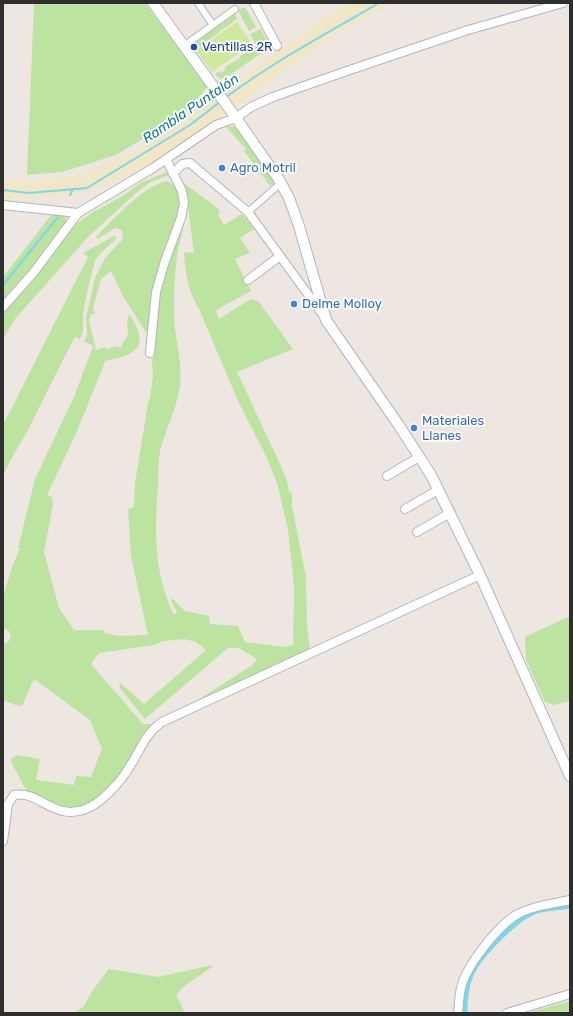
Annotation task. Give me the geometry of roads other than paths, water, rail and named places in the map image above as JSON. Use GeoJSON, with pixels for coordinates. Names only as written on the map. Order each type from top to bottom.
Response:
{"type":"FeatureCollection","features":[{"type":"Feature","properties":{"kind":"street"},"geometry":{"type":"LineString","coordinates":[[153,3],[235,116],[290,198],[326,320]]}},
{"type":"Feature","properties":{"kind":"street"},"geometry":{"type":"LineString","coordinates":[[198,3],[213,25]]}},
{"type":"Feature","properties":{"kind":"street"},"geometry":{"type":"LineString","coordinates":[[254,3],[277,46]]}},
{"type":"Feature","properties":{"kind":"street"},"geometry":{"type":"LineString","coordinates":[[3,307],[34,272],[78,213],[166,160],[216,124],[273,97],[341,73],[468,30],[563,3]]}},
{"type":"Feature","properties":{"kind":"street"},"geometry":{"type":"LineString","coordinates":[[188,43],[234,9]]}},
{"type":"Feature","properties":{"kind":"street"},"geometry":{"type":"LineString","coordinates":[[150,353],[156,292],[165,261],[181,218],[184,203],[182,191],[166,160]]}},
{"type":"Feature","properties":{"kind":"street"},"geometry":{"type":"LineString","coordinates":[[173,174],[182,164],[190,163],[248,212],[326,320],[398,424],[419,457],[450,513],[480,575],[570,776]]}},
{"type":"Feature","properties":{"kind":"street"},"geometry":{"type":"LineString","coordinates":[[248,212],[281,183]]}},
{"type":"Feature","properties":{"kind":"street"},"geometry":{"type":"LineString","coordinates":[[3,205],[78,213]]}},
{"type":"Feature","properties":{"kind":"street"},"geometry":{"type":"LineString","coordinates":[[248,280],[280,256]]}},
{"type":"Feature","properties":{"kind":"street"},"geometry":{"type":"LineString","coordinates":[[387,476],[419,457]]}},
{"type":"Feature","properties":{"kind":"street"},"geometry":{"type":"LineString","coordinates":[[405,509],[438,490]]}},
{"type":"Feature","properties":{"kind":"street"},"geometry":{"type":"LineString","coordinates":[[417,532],[450,513]]}},
{"type":"Feature","properties":{"kind":"street"},"geometry":{"type":"LineString","coordinates":[[3,841],[8,804],[14,795],[25,795],[62,812],[79,811],[93,806],[106,796],[130,768],[147,736],[153,728],[162,722],[480,575]]}},
{"type":"Feature","properties":{"kind":"street"},"geometry":{"type":"LineString","coordinates":[[458,1013],[461,988],[465,977],[471,965],[492,937],[516,916],[531,908],[570,900]]}},
{"type":"Feature","properties":{"kind":"street"},"geometry":{"type":"LineString","coordinates":[[507,1013],[570,994]]}},
{"type":"Feature","properties":{"kind":"waterway","name":"Rambla Puntalón"},"geometry":{"type":"LineString","coordinates":[[225,98],[281,60],[379,3]]}},
{"type":"Feature","properties":{"kind":"waterway","name":"Rambla Puntalón"},"geometry":{"type":"LineString","coordinates":[[3,190],[28,193],[87,188],[190,125],[220,102]]}},
{"type":"Feature","properties":{"kind":"waterway","name":"Rambla Puntalón"},"geometry":{"type":"LineString","coordinates":[[70,195],[73,189]]}},
{"type":"Feature","properties":{"kind":"waterway"},"geometry":{"type":"LineString","coordinates":[[3,285],[58,217]]}},
{"type":"Feature","properties":{"kind":"waterway"},"geometry":{"type":"LineString","coordinates":[[464,1011],[465,993],[470,975],[474,967],[488,949],[507,930],[526,915],[538,910],[570,905]]}},
{"type":"Feature","properties":{"kind":"place","name":"Ventillas 2R"},"geometry":{"type":"Point","coordinates":[194,47]}},
{"type":"Feature","properties":{"kind":"place","name":"Agro Motril"},"geometry":{"type":"Point","coordinates":[222,168]}},
{"type":"Feature","properties":{"kind":"place","name":"Delme Molloy"},"geometry":{"type":"Point","coordinates":[294,304]}},
{"type":"Feature","properties":{"kind":"place","name":"Materiales Llanes"},"geometry":{"type":"Point","coordinates":[414,428]}}]}
